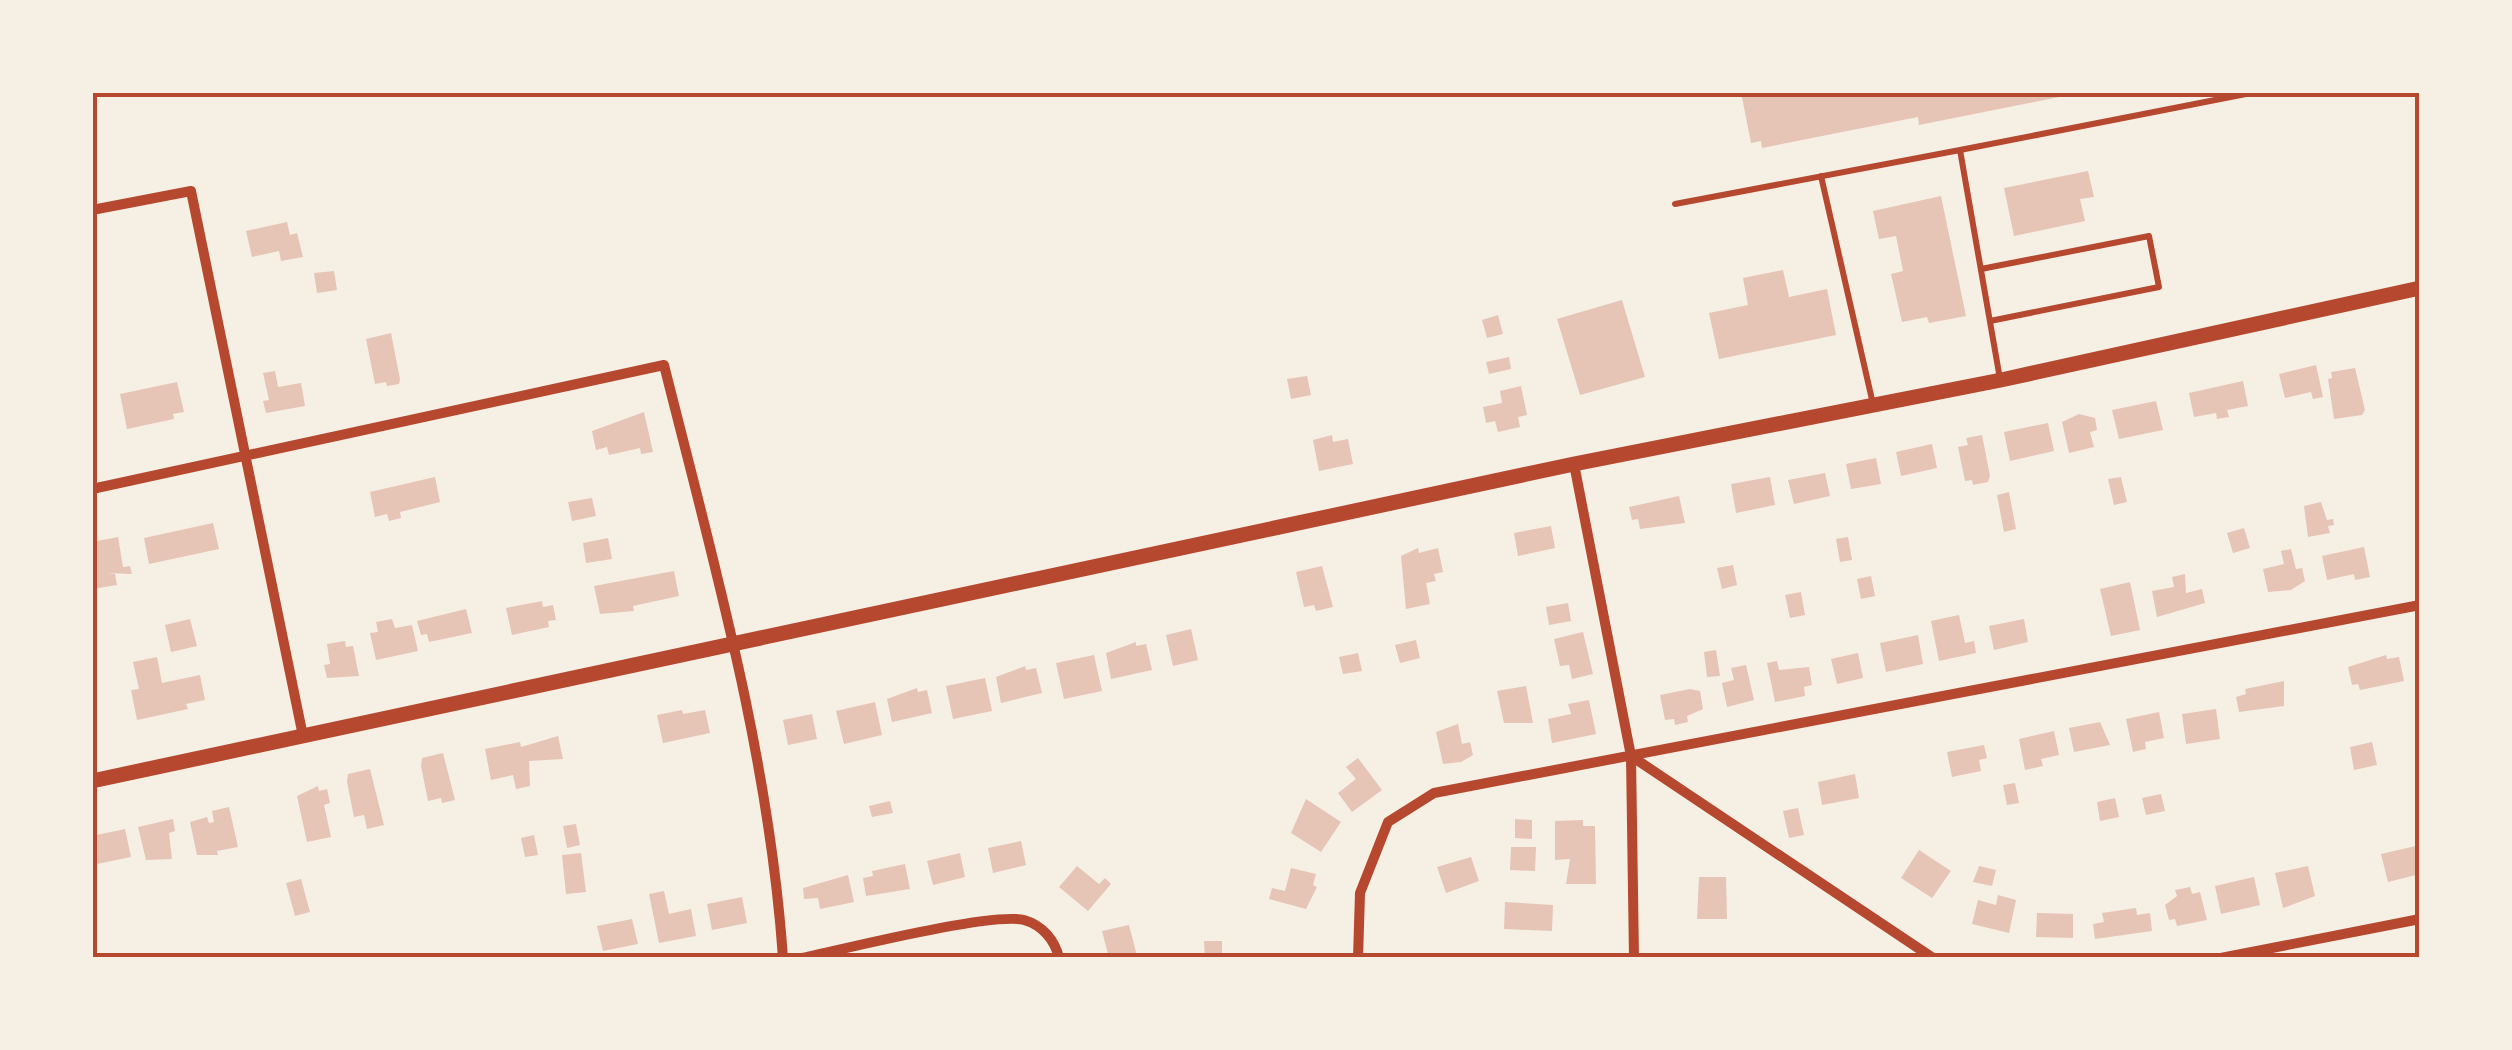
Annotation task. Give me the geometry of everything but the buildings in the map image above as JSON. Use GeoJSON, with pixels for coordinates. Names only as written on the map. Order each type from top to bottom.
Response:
{"type":"FeatureCollection","features":[{"type":"Feature","properties":{"kind":"street"},"geometry":{"type":"LineString","coordinates":[[92,210],[191,191],[303,736]]}},
{"type":"Feature","properties":{"kind":"street"},"geometry":{"type":"LineString","coordinates":[[92,781],[1574,464],[2001,380],[2420,288]]}},
{"type":"Feature","properties":{"kind":"street"},"geometry":{"type":"LineString","coordinates":[[92,489],[664,365],[733,644],[774,844],[783,958]]}},
{"type":"Feature","properties":{"kind":"street"},"geometry":{"type":"LineString","coordinates":[[1574,464],[1631,756],[1634,958]]}},
{"type":"Feature","properties":{"kind":"street"},"geometry":{"type":"LineString","coordinates":[[1358,958],[1360,893],[1388,822],[1434,794],[2420,605]]}},
{"type":"Feature","properties":{"kind":"street"},"geometry":{"type":"LineString","coordinates":[[1631,756],[1933,958]]}},
{"type":"Feature","properties":{"kind":"street"},"geometry":{"type":"LineString","coordinates":[[802,958],[1002,919],[1038,926],[1051,938],[1059,958]]}},
{"type":"Feature","properties":{"kind":"street"},"geometry":{"type":"LineString","coordinates":[[2222,958],[2420,920]]}},
{"type":"Feature","properties":{"kind":"lane"},"geometry":{"type":"LineString","coordinates":[[1674,204],[2256,92]]}},
{"type":"Feature","properties":{"kind":"lane"},"geometry":{"type":"LineString","coordinates":[[1960,150],[2001,380]]}},
{"type":"Feature","properties":{"kind":"lane"},"geometry":{"type":"LineString","coordinates":[[1821,176],[1874,405]]}},
{"type":"Feature","properties":{"kind":"lane"},"geometry":{"type":"LineString","coordinates":[[1981,268],[2150,236],[2159,286],[1990,321]]}}]}
